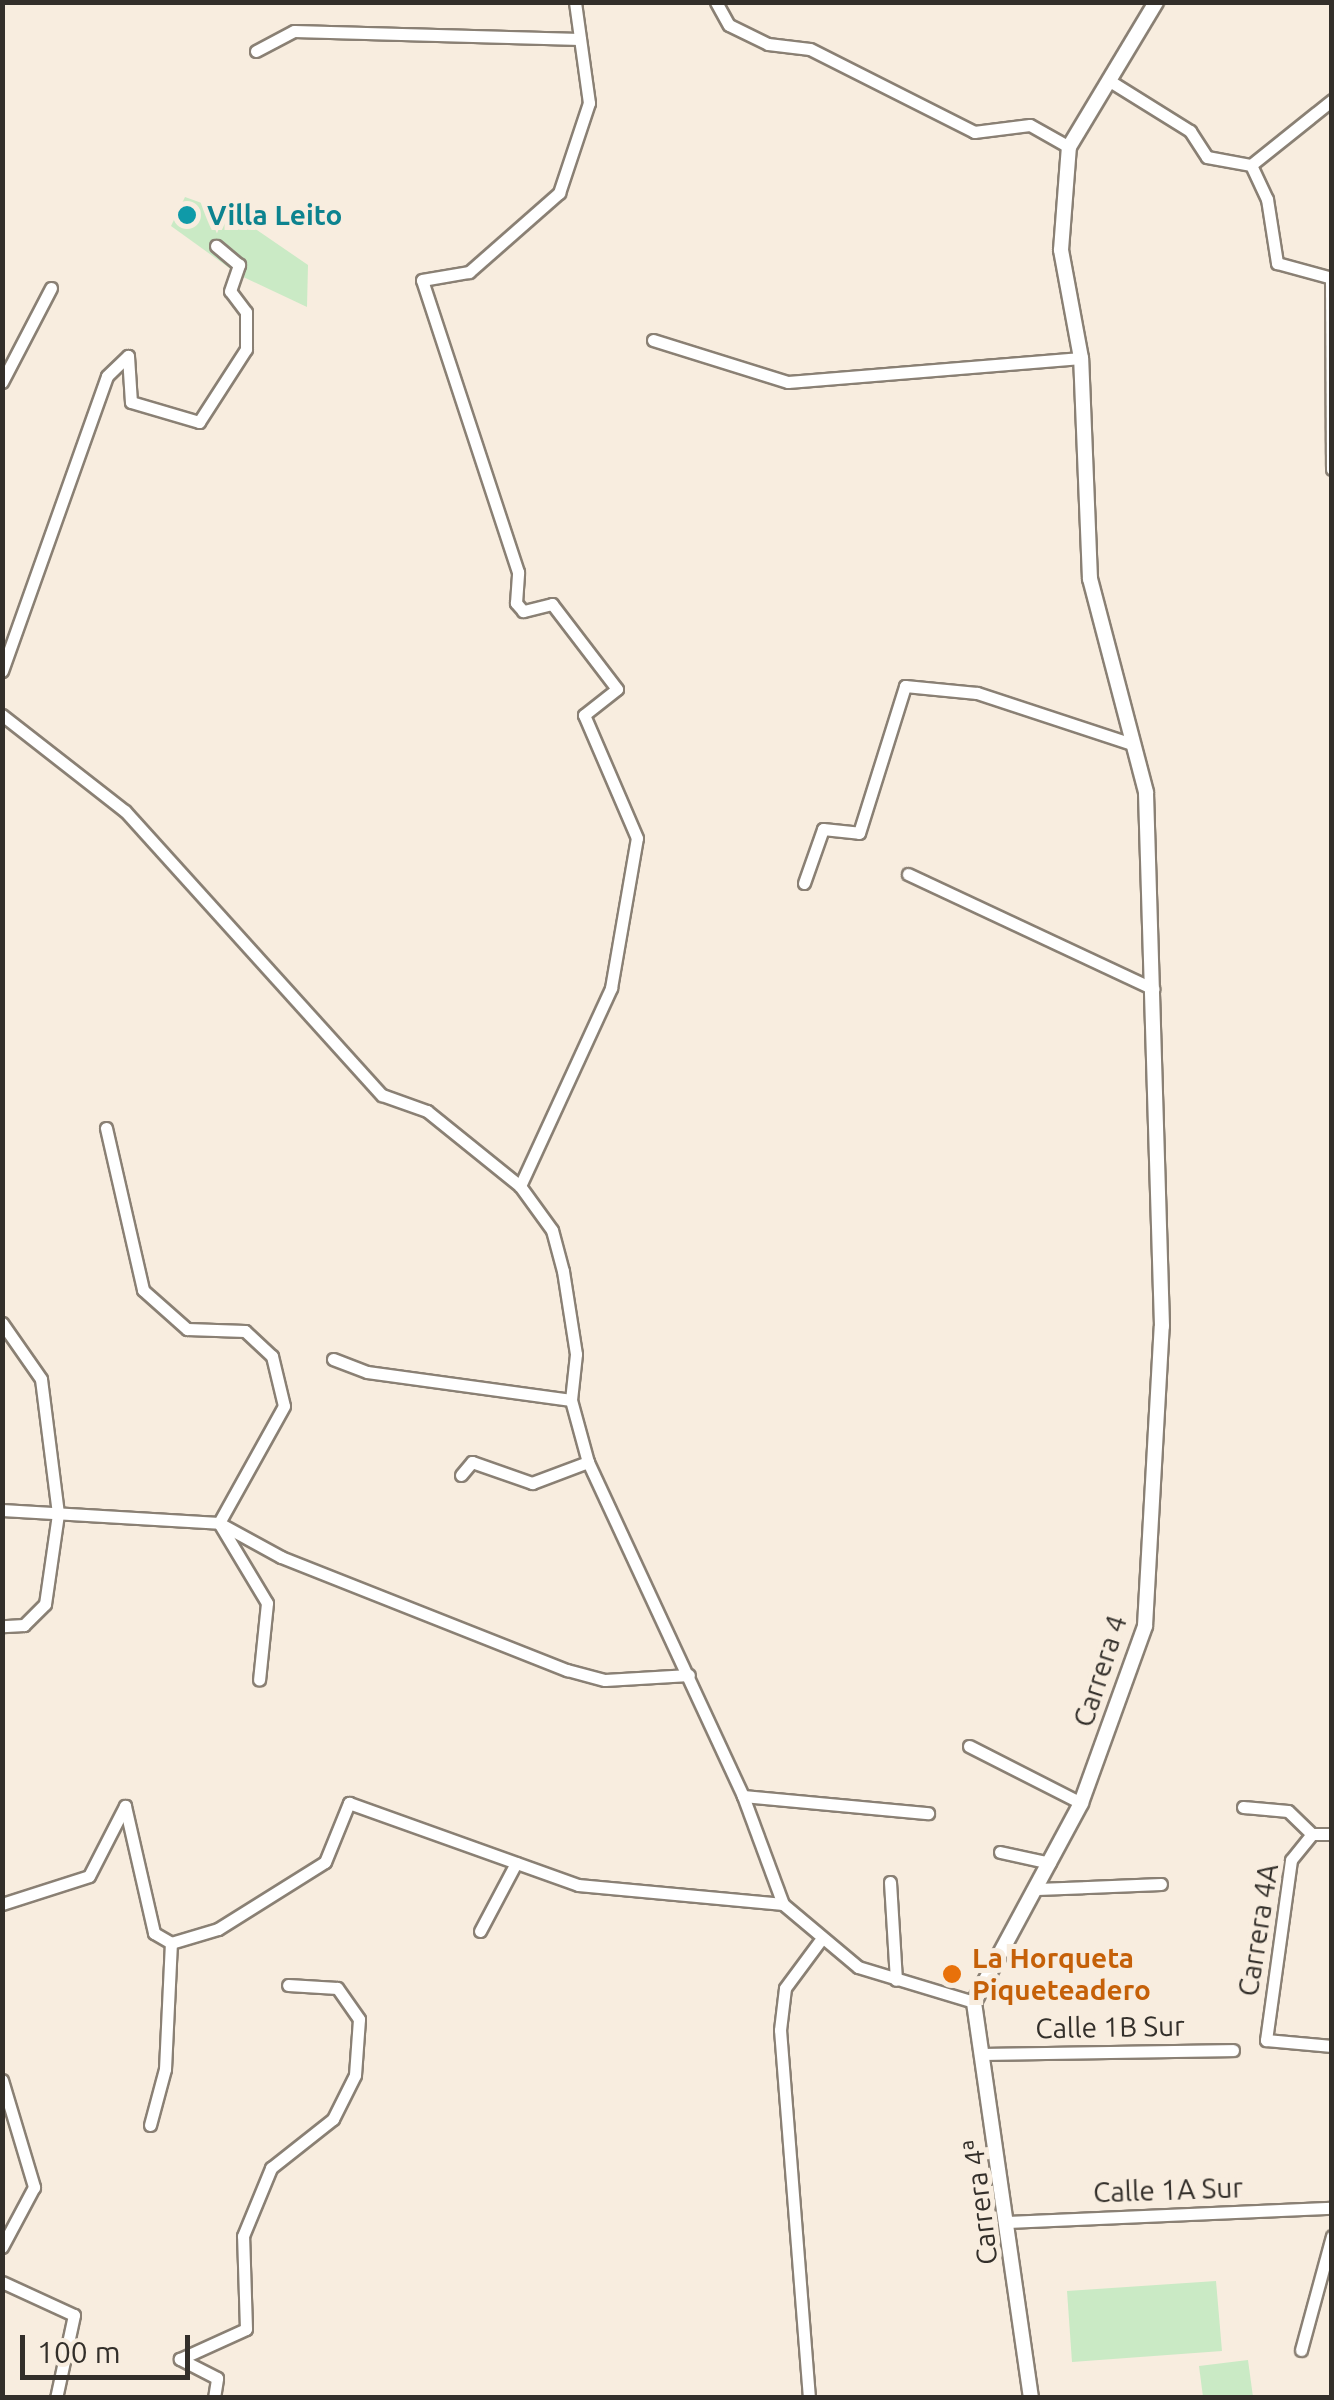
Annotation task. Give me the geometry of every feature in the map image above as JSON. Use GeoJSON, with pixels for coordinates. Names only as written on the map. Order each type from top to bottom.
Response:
{"type":"FeatureCollection","features":[{"type":"Feature","properties":{"kind":"street"},"geometry":{"type":"LineString","coordinates":[[520,1186],[611,988],[637,838],[584,714],[617,689],[552,604],[523,611],[516,603],[518,572],[421,298],[422,280],[469,272],[559,193],[589,102],[575,2]]}},
{"type":"Feature","properties":{"kind":"street"},"geometry":{"type":"LineString","coordinates":[[716,2],[729,25],[768,44],[810,49],[974,132],[1030,124],[1069,146],[1111,85],[1156,2]]}},
{"type":"Feature","properties":{"kind":"street"},"geometry":{"type":"LineString","coordinates":[[256,51],[294,31],[580,39]]}},
{"type":"Feature","properties":{"kind":"street"},"geometry":{"type":"LineString","coordinates":[[1111,85],[1190,131],[1207,157],[1251,165],[1332,100]]}},
{"type":"Feature","properties":{"kind":"street","name":"Carrera 4"},"geometry":{"type":"LineString","coordinates":[[974,2002],[1081,1803],[1145,1626],[1162,1326],[1146,792],[1129,743],[1090,579],[1081,358],[1061,250],[1069,146]]}},
{"type":"Feature","properties":{"kind":"street"},"geometry":{"type":"LineString","coordinates":[[1251,165],[1267,198],[1277,263],[1331,278],[1332,469]]}},
{"type":"Feature","properties":{"kind":"street"},"geometry":{"type":"LineString","coordinates":[[2,670],[107,376],[128,356],[131,402],[199,422],[246,349],[246,312],[230,291],[239,265],[216,246]]}},
{"type":"Feature","properties":{"kind":"street"},"geometry":{"type":"LineString","coordinates":[[2,382],[50,288]]}},
{"type":"Feature","properties":{"kind":"street"},"geometry":{"type":"LineString","coordinates":[[653,340],[788,382],[1081,358]]}},
{"type":"Feature","properties":{"kind":"street"},"geometry":{"type":"LineString","coordinates":[[804,883],[823,829],[859,833],[905,686],[977,692],[1129,743]]}},
{"type":"Feature","properties":{"kind":"street"},"geometry":{"type":"LineString","coordinates":[[2,715],[125,811],[382,1094],[427,1111],[520,1186],[552,1230],[563,1271],[576,1354],[571,1400],[588,1462],[744,1796],[783,1904],[819,1942],[896,1980],[974,2002]]}},
{"type":"Feature","properties":{"kind":"street"},"geometry":{"type":"LineString","coordinates":[[908,874],[1153,990]]}},
{"type":"Feature","properties":{"kind":"street"},"geometry":{"type":"LineString","coordinates":[[106,1128],[143,1290],[187,1329],[245,1331],[272,1356],[284,1406],[272,1440],[219,1522]]}},
{"type":"Feature","properties":{"kind":"street"},"geometry":{"type":"LineString","coordinates":[[2,1324],[41,1379],[58,1514],[45,1604],[24,1625],[2,1626]]}},
{"type":"Feature","properties":{"kind":"street"},"geometry":{"type":"LineString","coordinates":[[333,1359],[367,1372],[571,1400]]}},
{"type":"Feature","properties":{"kind":"street"},"geometry":{"type":"LineString","coordinates":[[461,1474],[472,1462],[532,1483],[588,1462]]}},
{"type":"Feature","properties":{"kind":"street"},"geometry":{"type":"LineString","coordinates":[[2,1510],[219,1522],[281,1557],[567,1670],[604,1680],[689,1676]]}},
{"type":"Feature","properties":{"kind":"street"},"geometry":{"type":"LineString","coordinates":[[219,1522],[267,1602],[259,1680]]}},
{"type":"Feature","properties":{"kind":"street"},"geometry":{"type":"LineString","coordinates":[[969,1746],[1081,1803]]}},
{"type":"Feature","properties":{"kind":"street"},"geometry":{"type":"LineString","coordinates":[[744,1796],[928,1813]]}},
{"type":"Feature","properties":{"kind":"street"},"geometry":{"type":"LineString","coordinates":[[2,1904],[89,1876],[124,1806],[154,1933],[171,1942],[218,1929],[325,1862],[349,1803],[578,1885],[783,1904]]}},
{"type":"Feature","properties":{"kind":"street"},"geometry":{"type":"LineString","coordinates":[[1243,1807],[1288,1812],[1312,1834],[1332,1834]]}},
{"type":"Feature","properties":{"kind":"street","name":"Carrera 4A"},"geometry":{"type":"LineString","coordinates":[[1312,1834],[1291,1860],[1266,2040],[1332,2046]]}},
{"type":"Feature","properties":{"kind":"street"},"geometry":{"type":"LineString","coordinates":[[1000,1852],[1050,1864]]}},
{"type":"Feature","properties":{"kind":"street"},"geometry":{"type":"LineString","coordinates":[[480,1931],[516,1863]]}},
{"type":"Feature","properties":{"kind":"street"},"geometry":{"type":"LineString","coordinates":[[890,1882],[896,1980]]}},
{"type":"Feature","properties":{"kind":"street"},"geometry":{"type":"LineString","coordinates":[[1037,1889],[1161,1884]]}},
{"type":"Feature","properties":{"kind":"street"},"geometry":{"type":"LineString","coordinates":[[150,2125],[165,2069],[171,1942]]}},
{"type":"Feature","properties":{"kind":"street"},"geometry":{"type":"LineString","coordinates":[[809,2398],[780,2030],[785,1988],[819,1942]]}},
{"type":"Feature","properties":{"kind":"street"},"geometry":{"type":"LineString","coordinates":[[214,2398],[216,2378],[181,2356],[246,2329],[243,2236],[272,2168],[332,2119],[355,2075],[359,2019],[337,1988],[288,1985]]}},
{"type":"Feature","properties":{"kind":"street","name":"Carrera 4ª"},"geometry":{"type":"LineString","coordinates":[[974,2002],[987,2054],[1030,2398]]}},
{"type":"Feature","properties":{"kind":"street","name":"Calle 1B Sur"},"geometry":{"type":"LineString","coordinates":[[987,2054],[1233,2050]]}},
{"type":"Feature","properties":{"kind":"street"},"geometry":{"type":"LineString","coordinates":[[2,2080],[34,2187],[2,2247]]}},
{"type":"Feature","properties":{"kind":"street","name":"Calle 1A Sur"},"geometry":{"type":"LineString","coordinates":[[1006,2222],[1332,2208]]}},
{"type":"Feature","properties":{"kind":"street"},"geometry":{"type":"LineString","coordinates":[[1301,2350],[1332,2236]]}},
{"type":"Feature","properties":{"kind":"street"},"geometry":{"type":"LineString","coordinates":[[2,2282],[74,2314],[56,2398]]}},
{"type":"Feature","properties":{"kind":"green space","name":"Villa Leito"},"geometry":{"type":"Polygon","coordinates":[[[185,197],[235,215],[308,265],[307,307],[239,275],[171,226],[185,197]]]}},
{"type":"Feature","properties":{"kind":"green space"},"geometry":{"type":"Polygon","coordinates":[[[1216,2281],[1222,2351],[1072,2362],[1067,2291],[1216,2281]]]}},
{"type":"Feature","properties":{"kind":"green space"},"geometry":{"type":"Polygon","coordinates":[[[1248,2360],[1253,2397],[1203,2397],[1199,2366],[1248,2360]]]}},
{"type":"Feature","properties":{"kind":"place","name":"Villa Leito"},"geometry":{"type":"Point","coordinates":[187,215]}},
{"type":"Feature","properties":{"kind":"place","name":"La Horqueta Piqueteadero"},"geometry":{"type":"Point","coordinates":[952,1974]}}]}
